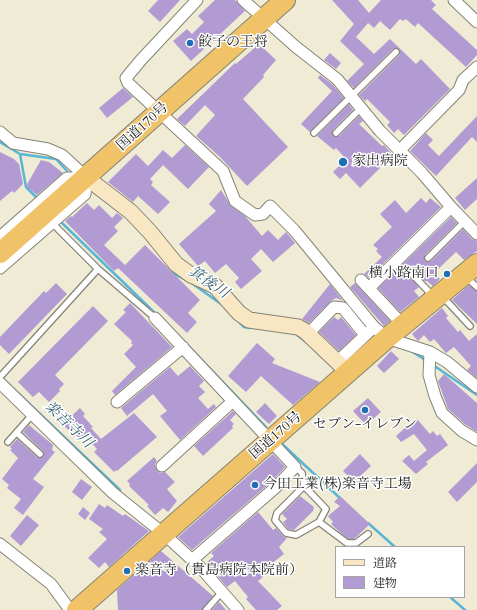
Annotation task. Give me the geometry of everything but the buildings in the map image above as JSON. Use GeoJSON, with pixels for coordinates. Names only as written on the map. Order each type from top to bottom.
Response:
{"type":"FeatureCollection","features":[{"type":"Feature","properties":{"kind":"highway","name":"国道170号"},"geometry":{"type":"LineString","coordinates":[[0,253],[87,178],[285,0]]}},
{"type":"Feature","properties":{"kind":"highway","name":"国道170号"},"geometry":{"type":"LineString","coordinates":[[77,610],[270,441],[343,367],[381,332],[403,325],[438,296],[473,276]]}},
{"type":"Feature","properties":{"kind":"street"},"geometry":{"type":"LineString","coordinates":[[197,0],[179,17],[126,78],[128,83],[223,171],[235,201],[255,216],[263,214],[270,206],[381,332],[430,352],[447,362],[477,387]]}},
{"type":"Feature","properties":{"kind":"street"},"geometry":{"type":"LineString","coordinates":[[243,0],[263,19],[337,79],[380,132],[422,173],[451,207],[477,234]]}},
{"type":"Feature","properties":{"kind":"street"},"geometry":{"type":"LineString","coordinates":[[454,0],[477,22]]}},
{"type":"Feature","properties":{"kind":"street"},"geometry":{"type":"LineString","coordinates":[[400,151],[459,90],[463,80],[477,67]]}},
{"type":"Feature","properties":{"kind":"street"},"geometry":{"type":"LineString","coordinates":[[0,132],[14,143],[48,149],[62,155],[87,178],[131,212],[150,232],[176,264],[191,275],[215,286],[239,313],[249,320],[298,327],[308,334],[343,367],[365,336],[381,332]]}},
{"type":"Feature","properties":{"kind":"street"},"geometry":{"type":"LineString","coordinates":[[0,237],[67,178],[87,178]]}},
{"type":"Feature","properties":{"kind":"street"},"geometry":{"type":"LineString","coordinates":[[0,268],[85,194],[87,178]]}},
{"type":"Feature","properties":{"kind":"street"},"geometry":{"type":"LineString","coordinates":[[369,288],[451,207]]}},
{"type":"Feature","properties":{"kind":"street"},"geometry":{"type":"LineString","coordinates":[[361,280],[403,325]]}},
{"type":"Feature","properties":{"kind":"street"},"geometry":{"type":"LineString","coordinates":[[308,334],[334,307],[343,308],[365,336]]}},
{"type":"Feature","properties":{"kind":"street"},"geometry":{"type":"LineString","coordinates":[[155,318],[295,467],[276,487],[192,560]]}},
{"type":"Feature","properties":{"kind":"street"},"geometry":{"type":"LineString","coordinates":[[117,402],[183,348]]}},
{"type":"Feature","properties":{"kind":"street"},"geometry":{"type":"LineString","coordinates":[[430,352],[430,375],[435,396],[442,413],[462,431],[477,440]]}},
{"type":"Feature","properties":{"kind":"street"},"geometry":{"type":"LineString","coordinates":[[0,383],[113,492],[164,534],[192,560],[238,610]]}},
{"type":"Feature","properties":{"kind":"street"},"geometry":{"type":"LineString","coordinates":[[162,466],[233,401]]}},
{"type":"Feature","properties":{"kind":"street"},"geometry":{"type":"LineString","coordinates":[[0,544],[51,584],[70,610]]}},
{"type":"Feature","properties":{"kind":"lane"},"geometry":{"type":"LineString","coordinates":[[314,133],[396,52]]}},
{"type":"Feature","properties":{"kind":"lane"},"geometry":{"type":"LineString","coordinates":[[336,133],[361,108]]}},
{"type":"Feature","properties":{"kind":"lane"},"geometry":{"type":"LineString","coordinates":[[428,258],[465,222]]}},
{"type":"Feature","properties":{"kind":"lane"},"geometry":{"type":"LineString","coordinates":[[52,223],[98,269],[155,318]]}},
{"type":"Feature","properties":{"kind":"lane"},"geometry":{"type":"LineString","coordinates":[[2,375],[98,269]]}},
{"type":"Feature","properties":{"kind":"lane"},"geometry":{"type":"LineString","coordinates":[[411,273],[470,326]]}},
{"type":"Feature","properties":{"kind":"lane"},"geometry":{"type":"LineString","coordinates":[[8,442],[32,415]]}},
{"type":"Feature","properties":{"kind":"lane"},"geometry":{"type":"LineString","coordinates":[[16,433],[40,454]]}},
{"type":"Feature","properties":{"kind":"lane"},"geometry":{"type":"LineString","coordinates":[[295,467],[302,473],[304,486],[326,508],[319,522],[296,535],[286,533],[275,520],[277,513],[304,486]]}},
{"type":"Feature","properties":{"kind":"lane"},"geometry":{"type":"LineString","coordinates":[[319,522],[347,543],[356,543],[368,534]]}},
{"type":"Feature","properties":{"kind":"lane"},"geometry":{"type":"LineString","coordinates":[[206,610],[222,592]]}},
{"type":"Feature","properties":{"kind":"waterway","name":"箕後川"},"geometry":{"type":"LineString","coordinates":[[0,142],[20,154],[56,159],[67,171]]}},
{"type":"Feature","properties":{"kind":"waterway"},"geometry":{"type":"LineString","coordinates":[[20,154],[26,187],[37,198]]}},
{"type":"Feature","properties":{"kind":"waterway"},"geometry":{"type":"LineString","coordinates":[[60,221],[157,315]]}},
{"type":"Feature","properties":{"kind":"waterway","name":"箕後川"},"geometry":{"type":"LineString","coordinates":[[170,268],[176,275],[186,280]]}},
{"type":"Feature","properties":{"kind":"waterway","name":"箕後川"},"geometry":{"type":"LineString","coordinates":[[193,284],[221,304]]}},
{"type":"Feature","properties":{"kind":"waterway","name":"箕後川"},"geometry":{"type":"LineString","coordinates":[[239,322],[244,327],[250,328]]}},
{"type":"Feature","properties":{"kind":"waterway","name":"箕後川"},"geometry":{"type":"LineString","coordinates":[[296,334],[306,342]]}},
{"type":"Feature","properties":{"kind":"waterway"},"geometry":{"type":"LineString","coordinates":[[179,336],[266,427]]}},
{"type":"Feature","properties":{"kind":"waterway","name":"箕後川"},"geometry":{"type":"LineString","coordinates":[[411,351],[427,361]]}},
{"type":"Feature","properties":{"kind":"waterway","name":"箕後川"},"geometry":{"type":"LineString","coordinates":[[433,365],[477,395]]}},
{"type":"Feature","properties":{"kind":"waterway","name":"楽音寺川"},"geometry":{"type":"LineString","coordinates":[[0,376],[120,490]]}},
{"type":"Feature","properties":{"kind":"waterway"},"geometry":{"type":"LineString","coordinates":[[280,442],[341,499]]}},
{"type":"Feature","properties":{"kind":"waterway"},"geometry":{"type":"LineString","coordinates":[[368,523],[394,546]]}},
{"type":"Feature","properties":{"kind":"waterway"},"geometry":{"type":"LineString","coordinates":[[451,598],[465,610]]}},
{"type":"Feature","properties":{"kind":"place","name":"餃子の王将"},"geometry":{"type":"Point","coordinates":[190,43]}},
{"type":"Feature","properties":{"kind":"place","name":"家出病院"},"geometry":{"type":"Point","coordinates":[343,162]}},
{"type":"Feature","properties":{"kind":"place","name":"横小路南口"},"geometry":{"type":"Point","coordinates":[447,274]}},
{"type":"Feature","properties":{"kind":"place","name":"セブン-イレブン"},"geometry":{"type":"Point","coordinates":[365,410]}},
{"type":"Feature","properties":{"kind":"place","name":"今田工業(株)楽音寺工場"},"geometry":{"type":"Point","coordinates":[255,485]}},
{"type":"Feature","properties":{"kind":"place","name":"楽音寺（貴島病院本院前）"},"geometry":{"type":"Point","coordinates":[127,571]}}]}
